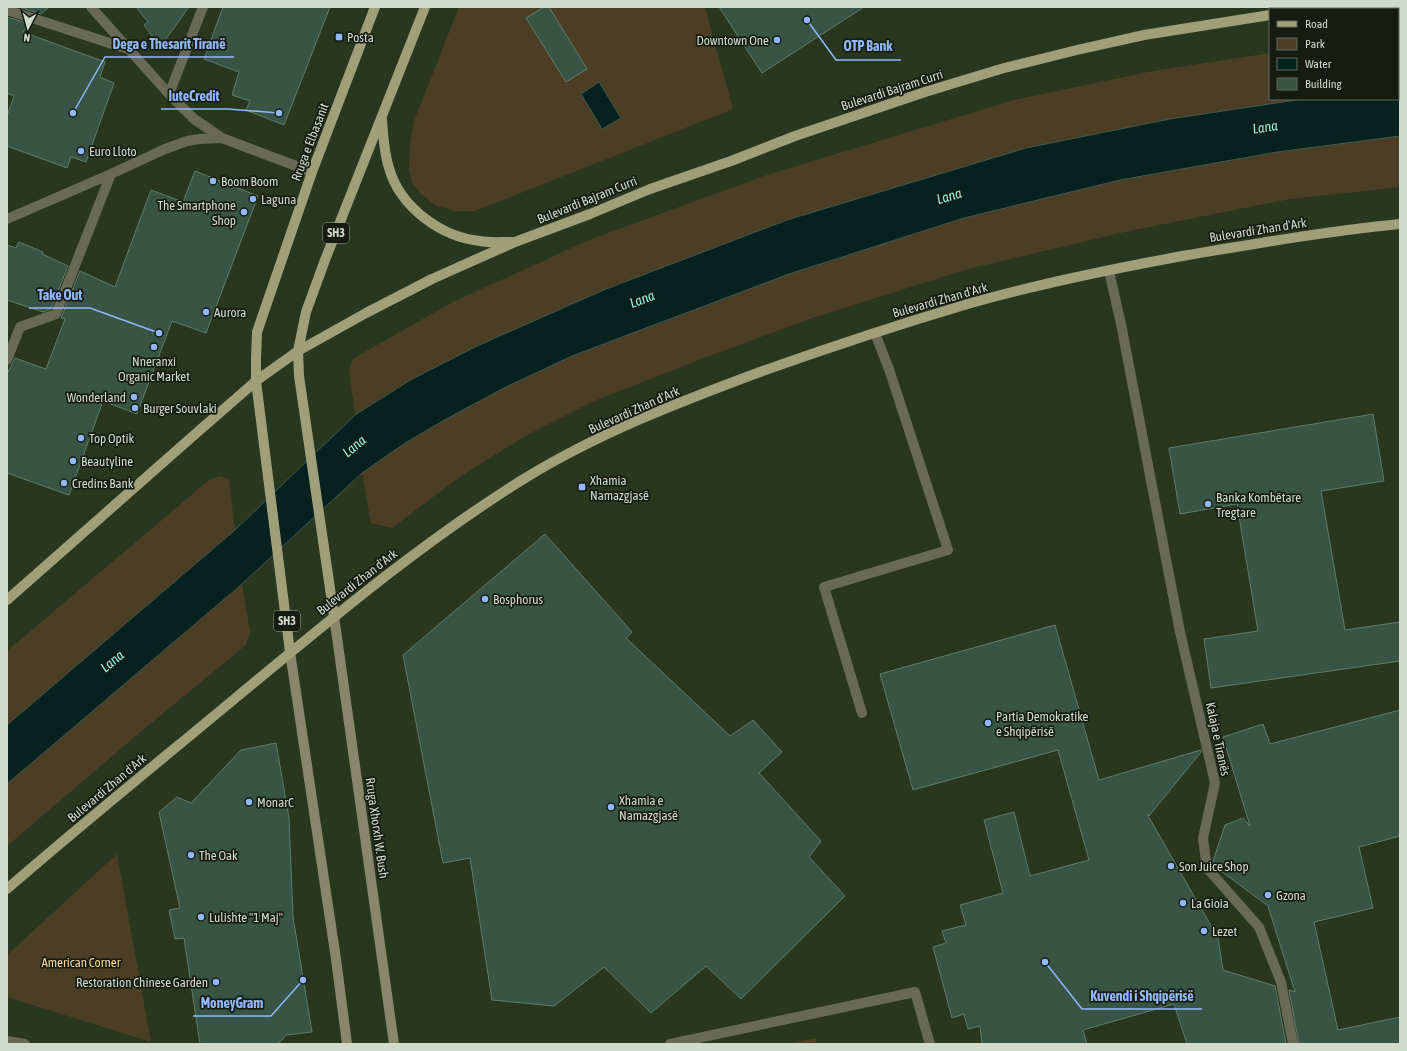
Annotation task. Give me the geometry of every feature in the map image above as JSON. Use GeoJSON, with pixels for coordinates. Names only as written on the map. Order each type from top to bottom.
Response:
{"type":"FeatureCollection","features":[{"type":"Feature","properties":{"kind":"main road","name":"Rruga e Elbasanit"},"geometry":{"type":"LineString","coordinates":[[256,381],[257,332],[312,172],[375,7]]}},
{"type":"Feature","properties":{"kind":"main road","name":"SH3"},"geometry":{"type":"LineString","coordinates":[[334,616],[301,393],[298,351],[306,312],[318,279],[425,7]]}},
{"type":"Feature","properties":{"kind":"main road","name":"Bulevardi Bajram Curri"},"geometry":{"type":"LineString","coordinates":[[7,600],[256,381],[298,351],[426,282],[515,242],[590,214],[650,189],[795,136],[925,92],[1004,68],[1144,35],[1269,15]]}},
{"type":"Feature","properties":{"kind":"main road"},"geometry":{"type":"LineString","coordinates":[[382,117],[384,144],[389,170],[400,193],[417,213],[438,228],[462,238],[481,242],[515,242]]}},
{"type":"Feature","properties":{"kind":"main road","name":"Bulevardi Zhan d'Ark"},"geometry":{"type":"LineString","coordinates":[[7,889],[290,652],[398,566],[524,478],[604,436],[660,411],[795,360],[975,302],[1109,271],[1264,241],[1400,224]]}},
{"type":"Feature","properties":{"kind":"main road","name":"SH3"},"geometry":{"type":"LineString","coordinates":[[256,381],[290,652]]}},
{"type":"Feature","properties":{"kind":"main road","name":"Rruga Xhorxh W. Bush"},"geometry":{"type":"LineString","coordinates":[[334,616],[394,1044]]}},
{"type":"Feature","properties":{"kind":"main road"},"geometry":{"type":"LineString","coordinates":[[290,652],[336,959],[347,1044]]}},
{"type":"Feature","properties":{"kind":"street"},"geometry":{"type":"LineString","coordinates":[[91,7],[169,94],[194,119],[222,138],[312,172]]}},
{"type":"Feature","properties":{"kind":"street"},"geometry":{"type":"LineString","coordinates":[[169,94],[203,7]]}},
{"type":"Feature","properties":{"kind":"street"},"geometry":{"type":"LineString","coordinates":[[7,10],[130,49]]}},
{"type":"Feature","properties":{"kind":"street"},"geometry":{"type":"LineString","coordinates":[[7,219],[176,144],[199,138],[222,138]]}},
{"type":"Feature","properties":{"kind":"street"},"geometry":{"type":"LineString","coordinates":[[7,360],[20,327],[56,314],[111,174]]}},
{"type":"Feature","properties":{"kind":"street","name":"Kalaja e Tiranës"},"geometry":{"type":"LineString","coordinates":[[1109,271],[1121,324],[1180,632],[1215,783],[1203,838],[1207,868],[1259,927],[1281,982],[1293,1044]]}},
{"type":"Feature","properties":{"kind":"street"},"geometry":{"type":"LineString","coordinates":[[862,713],[824,587],[948,550],[890,372],[875,333]]}},
{"type":"Feature","properties":{"kind":"street"},"geometry":{"type":"LineString","coordinates":[[670,1044],[915,992],[930,1044]]}},
{"type":"Feature","properties":{"kind":"street"},"geometry":{"type":"LineString","coordinates":[[7,1041],[25,1044]]}},
{"type":"Feature","properties":{"kind":"green space"},"geometry":{"type":"Polygon","coordinates":[[[459,7],[705,7],[733,109],[475,211],[454,211],[435,205],[420,193],[412,182],[409,170],[410,144],[414,121],[459,7]]]}},
{"type":"Feature","properties":{"kind":"green space"},"geometry":{"type":"Polygon","coordinates":[[[1399,36],[1400,36],[1399,84],[1399,36]]]}},
{"type":"Feature","properties":{"kind":"green space"},"geometry":{"type":"Polygon","coordinates":[[[1269,53],[1269,100],[1296,100],[1170,119],[1026,148],[787,220],[606,289],[477,346],[412,379],[355,415],[349,369],[354,358],[453,302],[589,240],[767,175],[1014,100],[1153,71],[1269,53]]]}},
{"type":"Feature","properties":{"kind":"green space"},"geometry":{"type":"Polygon","coordinates":[[[1400,136],[1400,187],[1290,199],[1129,231],[968,269],[809,319],[594,401],[525,436],[461,476],[392,528],[371,523],[362,473],[405,443],[504,388],[572,356],[789,274],[964,218],[1120,180],[1277,152],[1400,136]]]}},
{"type":"Feature","properties":{"kind":"green space"},"geometry":{"type":"Polygon","coordinates":[[[219,476],[229,480],[235,530],[7,725],[7,651],[208,481],[219,476]]]}},
{"type":"Feature","properties":{"kind":"green space"},"geometry":{"type":"Polygon","coordinates":[[[242,584],[250,632],[246,645],[150,724],[7,846],[7,784],[242,584]]]}},
{"type":"Feature","properties":{"kind":"green space","name":"American Corner"},"geometry":{"type":"Polygon","coordinates":[[[117,854],[151,1042],[7,997],[7,955],[117,854]]]}},
{"type":"Feature","properties":{"kind":"green space"},"geometry":{"type":"Polygon","coordinates":[[[816,1038],[817,1044],[786,1044],[816,1038]]]}},
{"type":"Feature","properties":{"kind":"water"},"geometry":{"type":"Polygon","coordinates":[[[599,82],[621,118],[602,129],[581,94],[599,82]]]}},
{"type":"Feature","properties":{"kind":"water","name":"Lana"},"geometry":{"type":"Polygon","coordinates":[[[1399,84],[1400,136],[1277,152],[1120,180],[964,218],[789,274],[572,356],[504,388],[405,443],[362,473],[242,584],[7,784],[7,725],[235,530],[355,415],[412,379],[477,346],[606,289],[787,220],[1026,148],[1170,119],[1296,100],[1399,100],[1399,84]]]}},
{"type":"Feature","properties":{"kind":"building"},"geometry":{"type":"Polygon","coordinates":[[[19,7],[49,7],[41,14],[19,7]]]}},
{"type":"Feature","properties":{"kind":"building"},"geometry":{"type":"Polygon","coordinates":[[[136,7],[189,7],[160,47],[144,25],[148,22],[136,7]]]}},
{"type":"Feature","properties":{"kind":"building"},"geometry":{"type":"Polygon","coordinates":[[[223,7],[330,7],[284,125],[246,110],[250,101],[232,95],[239,72],[204,59],[223,7]]]}},
{"type":"Feature","properties":{"kind":"building"},"geometry":{"type":"Polygon","coordinates":[[[544,7],[549,7],[587,69],[566,82],[526,18],[544,7]]]}},
{"type":"Feature","properties":{"kind":"building","name":"Downtown One"},"geometry":{"type":"Polygon","coordinates":[[[719,7],[864,7],[762,73],[719,7]]]}},
{"type":"Feature","properties":{"kind":"building"},"geometry":{"type":"Polygon","coordinates":[[[7,17],[30,24],[23,32],[105,62],[100,77],[114,83],[86,162],[71,157],[67,168],[7,146],[7,116],[14,96],[7,93],[7,17]]]}},
{"type":"Feature","properties":{"kind":"building"},"geometry":{"type":"Polygon","coordinates":[[[195,171],[258,196],[206,333],[172,321],[137,414],[103,401],[69,495],[7,473],[7,374],[15,358],[46,369],[65,319],[61,318],[80,271],[115,287],[151,190],[183,202],[195,171]]]}},
{"type":"Feature","properties":{"kind":"building"},"geometry":{"type":"Polygon","coordinates":[[[19,242],[43,252],[42,254],[68,266],[51,309],[43,312],[7,300],[7,245],[16,248],[19,242]]]}},
{"type":"Feature","properties":{"kind":"building","name":"Banka Kombëtare Tregtare"},"geometry":{"type":"Polygon","coordinates":[[[1373,414],[1384,481],[1321,491],[1345,630],[1400,622],[1400,661],[1211,688],[1204,639],[1258,631],[1237,504],[1180,514],[1169,448],[1373,414]]]}},
{"type":"Feature","properties":{"kind":"building","name":"Xhamia e Namazgjasë"},"geometry":{"type":"Polygon","coordinates":[[[545,534],[632,632],[626,638],[730,736],[753,720],[782,752],[759,773],[821,841],[809,857],[845,896],[741,999],[706,966],[651,1013],[604,967],[554,1006],[492,1000],[470,858],[443,863],[403,655],[545,534]]]}},
{"type":"Feature","properties":{"kind":"building"},"geometry":{"type":"Polygon","coordinates":[[[1055,625],[1099,780],[1201,750],[1201,752],[1149,816],[1147,814],[1218,938],[1223,970],[1275,986],[1286,1044],[1187,1044],[1174,1004],[1083,1030],[1087,1044],[982,1044],[980,1026],[968,1029],[964,1014],[952,1018],[933,947],[946,943],[942,931],[966,925],[960,905],[1003,893],[984,820],[1014,812],[1030,876],[1089,860],[1058,750],[913,790],[880,674],[1055,625]]]}},
{"type":"Feature","properties":{"kind":"building"},"geometry":{"type":"Polygon","coordinates":[[[1400,710],[1400,836],[1359,847],[1373,908],[1314,922],[1338,1030],[1400,1017],[1400,1044],[1299,1044],[1289,990],[1295,992],[1268,906],[1213,865],[1225,825],[1243,818],[1250,826],[1223,737],[1263,724],[1270,744],[1400,710]]]}},
{"type":"Feature","properties":{"kind":"building"},"geometry":{"type":"Polygon","coordinates":[[[276,743],[289,818],[293,917],[312,1032],[286,1035],[278,1044],[200,1044],[184,938],[175,939],[169,910],[180,908],[159,812],[177,797],[191,803],[241,750],[276,743]]]}},
{"type":"Feature","properties":{"kind":"place","name":"OTP Bank"},"geometry":{"type":"Point","coordinates":[807,20]}},
{"type":"Feature","properties":{"kind":"place","name":"Posta"},"geometry":{"type":"Point","coordinates":[339,37]}},
{"type":"Feature","properties":{"kind":"place","name":"Downtown One"},"geometry":{"type":"Point","coordinates":[777,40]}},
{"type":"Feature","properties":{"kind":"place","name":"Dega e Thesarit Tiranë"},"geometry":{"type":"Point","coordinates":[73,113]}},
{"type":"Feature","properties":{"kind":"place","name":"IuteCredit"},"geometry":{"type":"Point","coordinates":[279,113]}},
{"type":"Feature","properties":{"kind":"place","name":"Euro Lloto"},"geometry":{"type":"Point","coordinates":[81,151]}},
{"type":"Feature","properties":{"kind":"place","name":"Boom Boom"},"geometry":{"type":"Point","coordinates":[213,181]}},
{"type":"Feature","properties":{"kind":"place","name":"Laguna"},"geometry":{"type":"Point","coordinates":[253,199]}},
{"type":"Feature","properties":{"kind":"place","name":"The Smartphone Shop"},"geometry":{"type":"Point","coordinates":[244,212]}},
{"type":"Feature","properties":{"kind":"place","name":"Aurora"},"geometry":{"type":"Point","coordinates":[206,312]}},
{"type":"Feature","properties":{"kind":"place","name":"Take Out"},"geometry":{"type":"Point","coordinates":[159,333]}},
{"type":"Feature","properties":{"kind":"place","name":"Nneranxi Organic Market"},"geometry":{"type":"Point","coordinates":[154,347]}},
{"type":"Feature","properties":{"kind":"place","name":"Wonderland"},"geometry":{"type":"Point","coordinates":[134,397]}},
{"type":"Feature","properties":{"kind":"place","name":"Burger Souvlaki"},"geometry":{"type":"Point","coordinates":[135,408]}},
{"type":"Feature","properties":{"kind":"place","name":"Top Optik"},"geometry":{"type":"Point","coordinates":[81,438]}},
{"type":"Feature","properties":{"kind":"place","name":"Beautyline"},"geometry":{"type":"Point","coordinates":[73,461]}},
{"type":"Feature","properties":{"kind":"place","name":"Credins Bank"},"geometry":{"type":"Point","coordinates":[64,483]}},
{"type":"Feature","properties":{"kind":"place","name":"Xhamia Namazgjasë"},"geometry":{"type":"Point","coordinates":[582,487]}},
{"type":"Feature","properties":{"kind":"place","name":"Banka Kombëtare Tregtare"},"geometry":{"type":"Point","coordinates":[1208,504]}},
{"type":"Feature","properties":{"kind":"place","name":"Bosphorus"},"geometry":{"type":"Point","coordinates":[485,599]}},
{"type":"Feature","properties":{"kind":"place","name":"Partia Demokratike e Shqipërisë"},"geometry":{"type":"Point","coordinates":[988,723]}},
{"type":"Feature","properties":{"kind":"place","name":"MonarC"},"geometry":{"type":"Point","coordinates":[249,802]}},
{"type":"Feature","properties":{"kind":"place","name":"Xhamia e Namazgjasë"},"geometry":{"type":"Point","coordinates":[611,807]}},
{"type":"Feature","properties":{"kind":"place","name":"The Oak"},"geometry":{"type":"Point","coordinates":[191,855]}},
{"type":"Feature","properties":{"kind":"place","name":"Son Juice Shop"},"geometry":{"type":"Point","coordinates":[1171,866]}},
{"type":"Feature","properties":{"kind":"place","name":"Gzona"},"geometry":{"type":"Point","coordinates":[1268,895]}},
{"type":"Feature","properties":{"kind":"place","name":"La Gioia"},"geometry":{"type":"Point","coordinates":[1183,903]}},
{"type":"Feature","properties":{"kind":"place","name":"Lulishte \"1 Maj\""},"geometry":{"type":"Point","coordinates":[201,917]}},
{"type":"Feature","properties":{"kind":"place","name":"Lezet"},"geometry":{"type":"Point","coordinates":[1204,931]}},
{"type":"Feature","properties":{"kind":"place","name":"Kuvendi i Shqipërisë"},"geometry":{"type":"Point","coordinates":[1045,962]}},
{"type":"Feature","properties":{"kind":"place","name":"MoneyGram"},"geometry":{"type":"Point","coordinates":[303,980]}},
{"type":"Feature","properties":{"kind":"place","name":"Restoration Chinese Garden"},"geometry":{"type":"Point","coordinates":[216,982]}}]}
